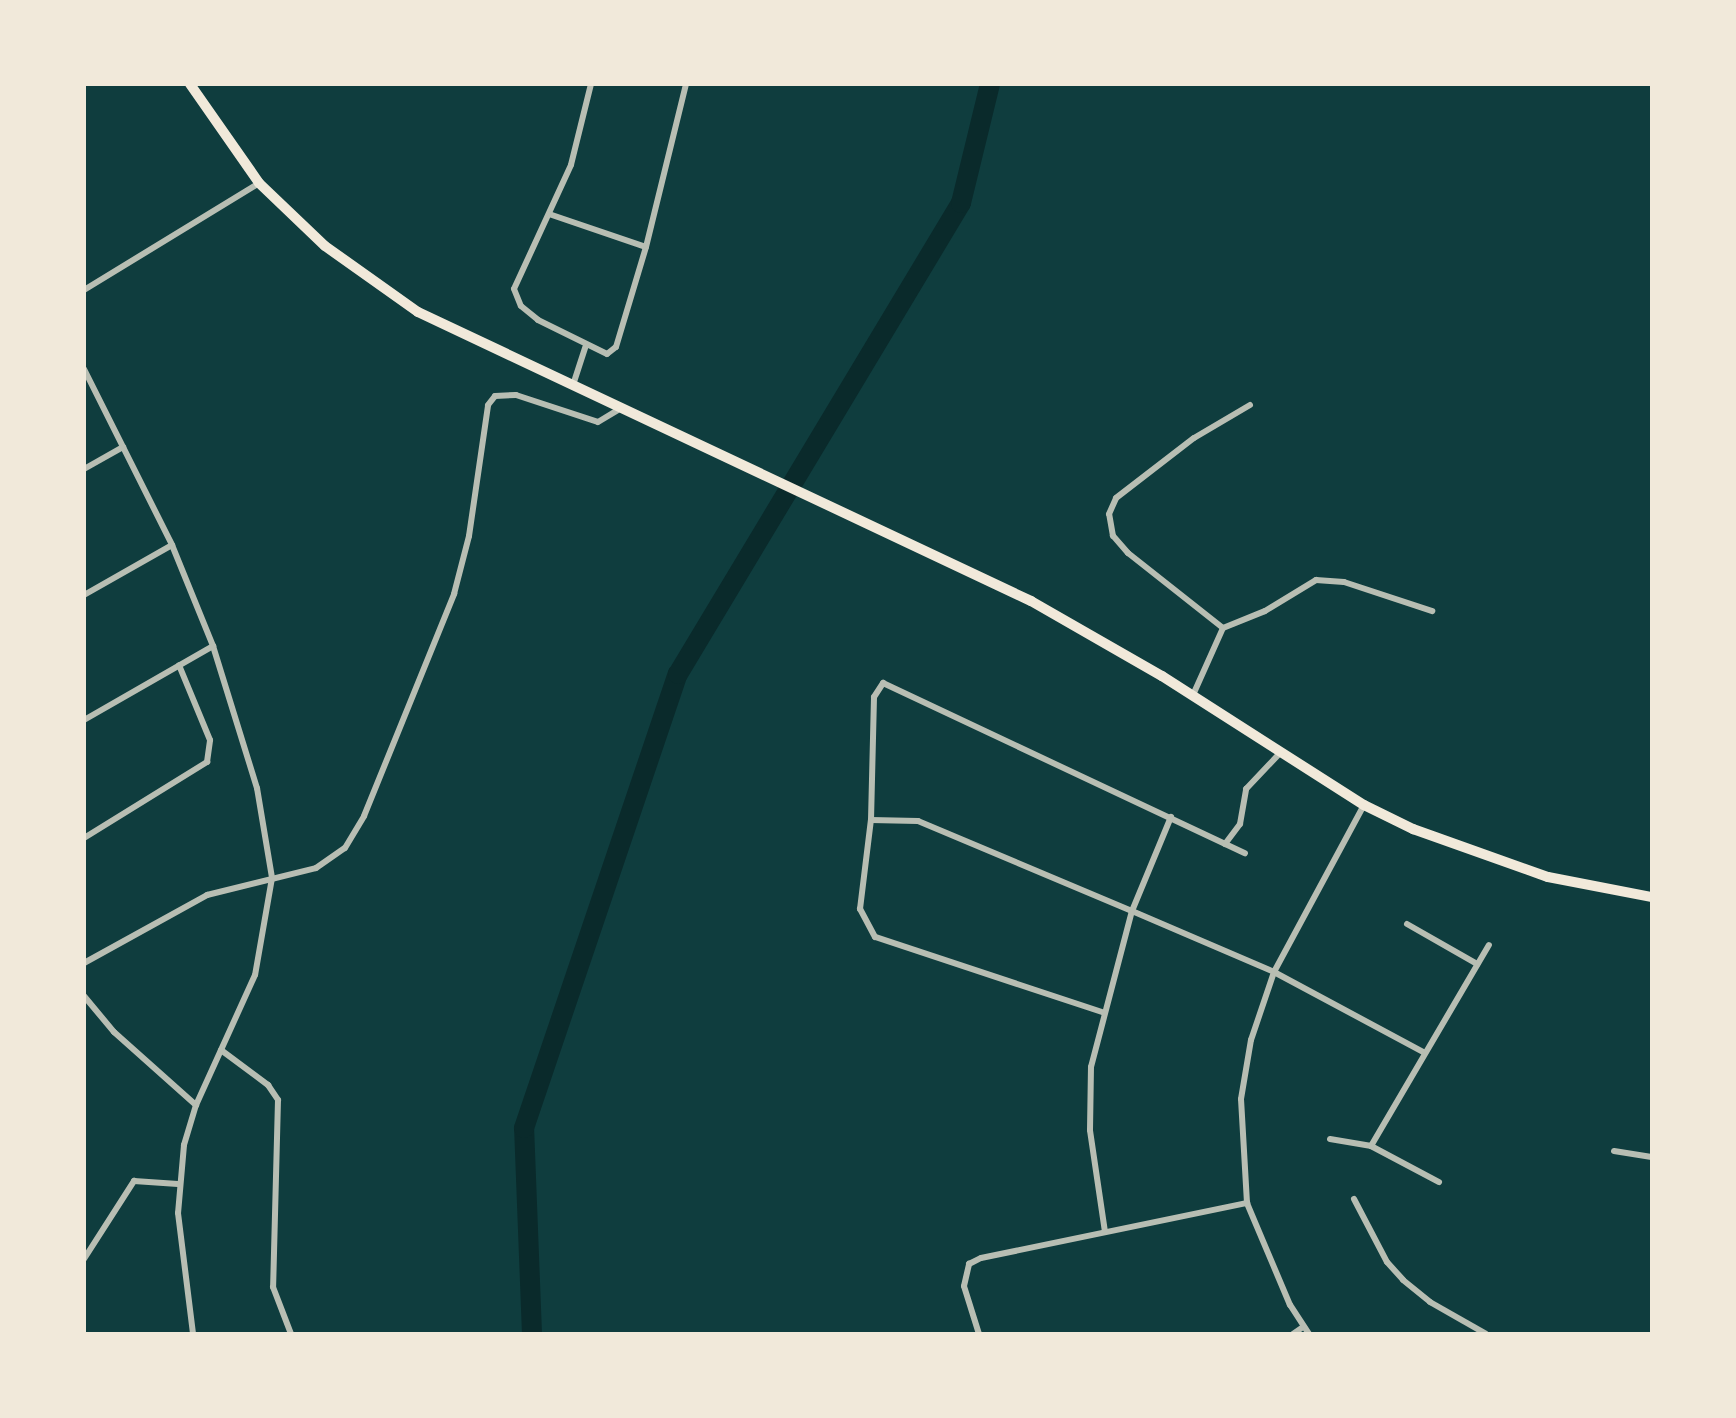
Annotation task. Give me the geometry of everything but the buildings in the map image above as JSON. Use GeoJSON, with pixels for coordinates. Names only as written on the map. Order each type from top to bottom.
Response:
{"type":"FeatureCollection","features":[{"type":"Feature","properties":{"kind":"highway"},"geometry":{"type":"LineString","coordinates":[[190,84],[259,183],[325,246],[389,294],[572,389],[1031,601],[1193,695],[1364,805],[1474,854],[1652,904]]}},
{"type":"Feature","properties":{"kind":"highway"},"geometry":{"type":"LineString","coordinates":[[1621,893],[1652,897]]}},
{"type":"Feature","properties":{"kind":"street"},"geometry":{"type":"LineString","coordinates":[[591,84],[571,165],[516,278],[515,297],[538,320],[585,347],[607,354],[616,347],[646,247],[686,84]]}},
{"type":"Feature","properties":{"kind":"street"},"geometry":{"type":"LineString","coordinates":[[84,290],[259,183]]}},
{"type":"Feature","properties":{"kind":"street"},"geometry":{"type":"LineString","coordinates":[[549,214],[646,247]]}},
{"type":"Feature","properties":{"kind":"street"},"geometry":{"type":"LineString","coordinates":[[572,389],[585,347]]}},
{"type":"Feature","properties":{"kind":"street"},"geometry":{"type":"LineString","coordinates":[[84,369],[172,545],[213,646],[257,788],[272,878],[255,975],[196,1105],[178,1184],[182,1264],[193,1334]]}},
{"type":"Feature","properties":{"kind":"street"},"geometry":{"type":"LineString","coordinates":[[84,963],[207,895],[331,860],[364,816],[463,565],[488,405],[495,396],[516,395],[598,422],[618,410]]}},
{"type":"Feature","properties":{"kind":"street"},"geometry":{"type":"LineString","coordinates":[[1223,628],[1128,553],[1113,536],[1109,514],[1116,498],[1194,438],[1250,405]]}},
{"type":"Feature","properties":{"kind":"street"},"geometry":{"type":"LineString","coordinates":[[84,469],[123,447]]}},
{"type":"Feature","properties":{"kind":"street"},"geometry":{"type":"LineString","coordinates":[[84,595],[172,545]]}},
{"type":"Feature","properties":{"kind":"street"},"geometry":{"type":"LineString","coordinates":[[1193,695],[1223,628],[1327,579],[1432,611]]}},
{"type":"Feature","properties":{"kind":"street"},"geometry":{"type":"LineString","coordinates":[[84,720],[213,646]]}},
{"type":"Feature","properties":{"kind":"street"},"geometry":{"type":"LineString","coordinates":[[84,838],[207,762],[210,740],[179,665]]}},
{"type":"Feature","properties":{"kind":"street"},"geometry":{"type":"LineString","coordinates":[[1102,1012],[875,937],[860,909],[871,820],[874,697],[883,683],[1245,853]]}},
{"type":"Feature","properties":{"kind":"street"},"geometry":{"type":"LineString","coordinates":[[1225,844],[1240,824],[1246,789],[1280,753]]}},
{"type":"Feature","properties":{"kind":"street"},"geometry":{"type":"LineString","coordinates":[[1309,1334],[1266,1256],[1247,1203],[1241,1099],[1251,1040],[1274,972],[1364,805]]}},
{"type":"Feature","properties":{"kind":"street"},"geometry":{"type":"LineString","coordinates":[[1105,1232],[1089,1102],[1102,1012],[1132,911],[1171,817]]}},
{"type":"Feature","properties":{"kind":"street"},"geometry":{"type":"LineString","coordinates":[[871,820],[918,821],[1274,972],[1423,1052]]}},
{"type":"Feature","properties":{"kind":"street"},"geometry":{"type":"LineString","coordinates":[[1407,924],[1477,964]]}},
{"type":"Feature","properties":{"kind":"street"},"geometry":{"type":"LineString","coordinates":[[1371,1146],[1423,1052],[1489,945]]}},
{"type":"Feature","properties":{"kind":"street"},"geometry":{"type":"LineString","coordinates":[[84,996],[114,1032],[196,1105]]}},
{"type":"Feature","properties":{"kind":"street"},"geometry":{"type":"LineString","coordinates":[[221,1050],[268,1085],[278,1100],[273,1287],[291,1334]]}},
{"type":"Feature","properties":{"kind":"street"},"geometry":{"type":"LineString","coordinates":[[1330,1139],[1371,1146],[1439,1182]]}},
{"type":"Feature","properties":{"kind":"street"},"geometry":{"type":"LineString","coordinates":[[1614,1151],[1652,1157]]}},
{"type":"Feature","properties":{"kind":"street"},"geometry":{"type":"LineString","coordinates":[[84,1259],[134,1181],[178,1184]]}},
{"type":"Feature","properties":{"kind":"street"},"geometry":{"type":"LineString","coordinates":[[1354,1199],[1387,1262],[1403,1280],[1430,1302],[1486,1334]]}},
{"type":"Feature","properties":{"kind":"street"},"geometry":{"type":"LineString","coordinates":[[979,1334],[964,1286],[969,1264],[1247,1203]]}},
{"type":"Feature","properties":{"kind":"street"},"geometry":{"type":"LineString","coordinates":[[1293,1334],[1303,1327]]}},
{"type":"Feature","properties":{"kind":"waterway"},"geometry":{"type":"LineString","coordinates":[[532,1334],[524,1128],[678,674],[961,203],[990,84]]}}]}
